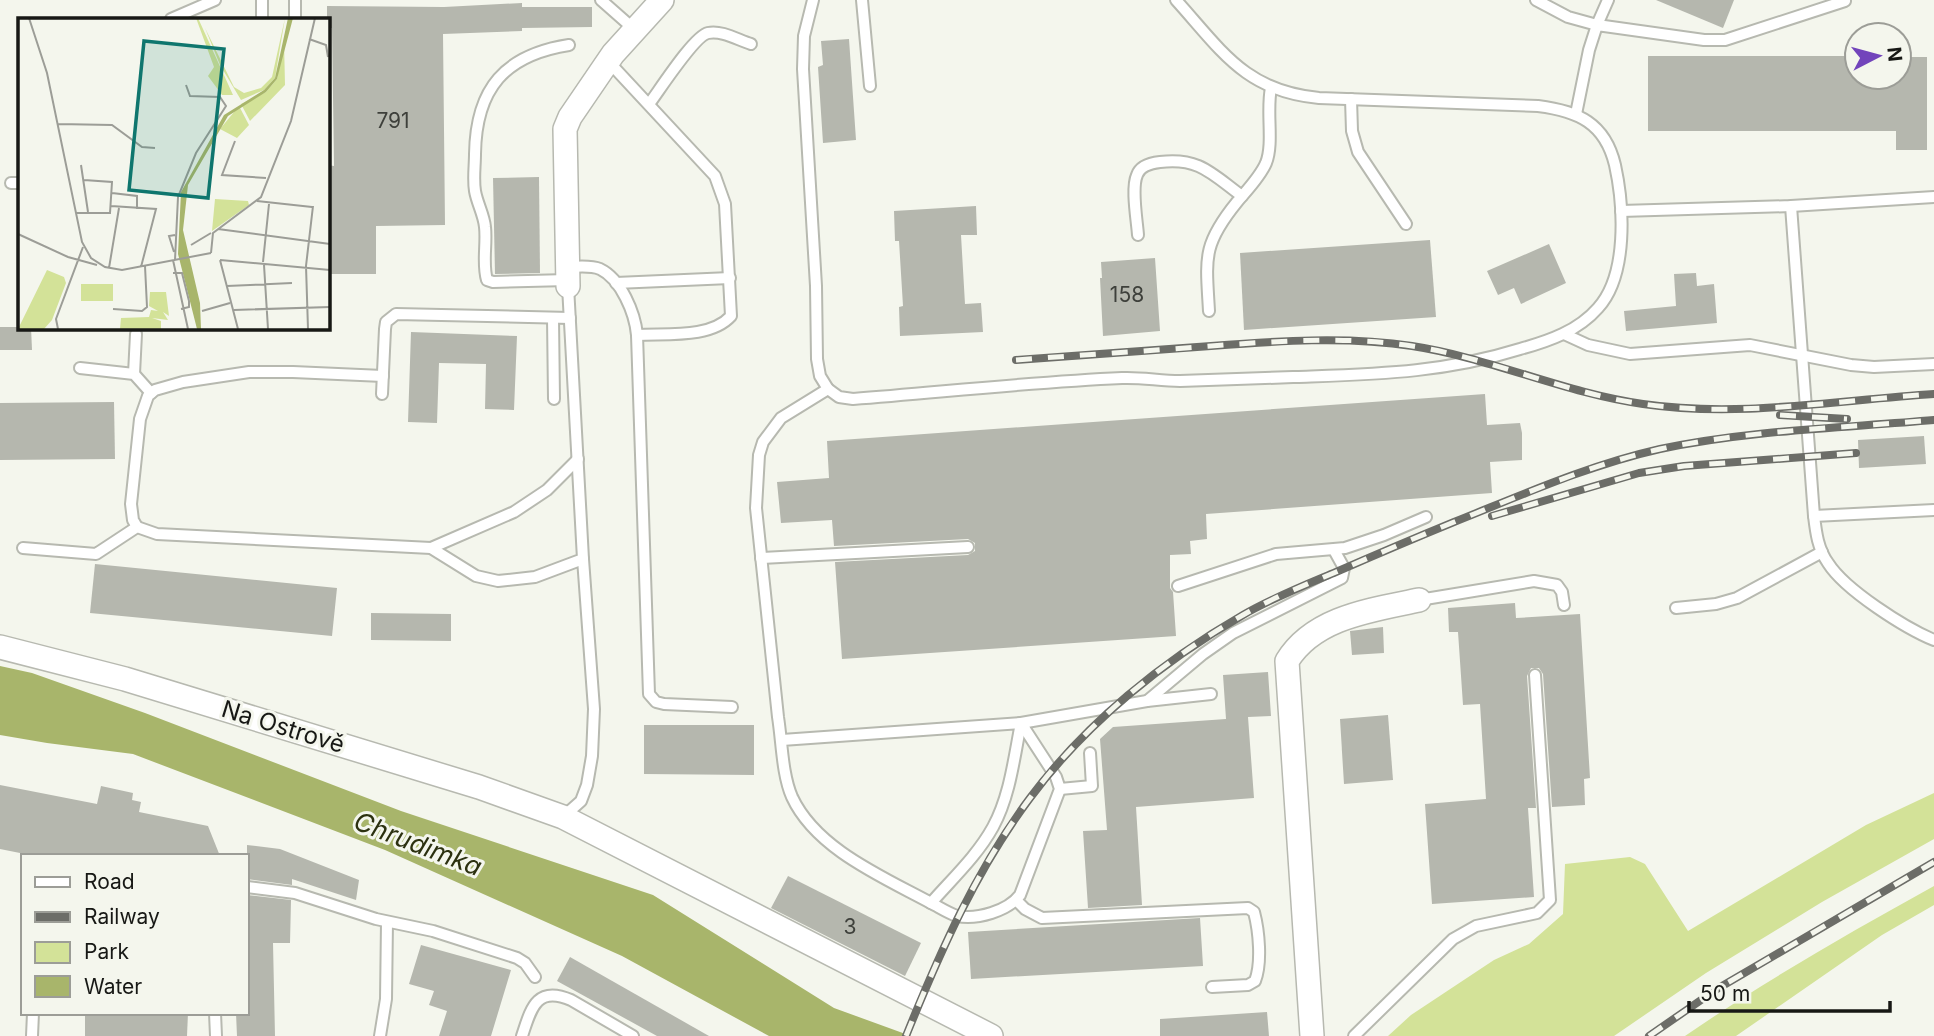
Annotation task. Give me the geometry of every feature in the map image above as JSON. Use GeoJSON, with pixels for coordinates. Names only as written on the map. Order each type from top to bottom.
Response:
{"type":"FeatureCollection","features":[{"type":"Feature","properties":{"kind":"street"},"geometry":{"type":"LineString","coordinates":[[568,278],[565,129],[570,117],[608,61],[662,0]]}},
{"type":"Feature","properties":{"kind":"street"},"geometry":{"type":"LineString","coordinates":[[1312,1036],[1287,661],[1305,639],[1329,624],[1419,600]]}},
{"type":"Feature","properties":{"kind":"street","name":"Na Ostrově"},"geometry":{"type":"LineString","coordinates":[[0,647],[125,679],[479,787],[563,817],[991,1036]]}},
{"type":"Feature","properties":{"kind":"lane"},"geometry":{"type":"LineString","coordinates":[[173,18],[215,0]]}},
{"type":"Feature","properties":{"kind":"lane"},"geometry":{"type":"LineString","coordinates":[[262,0],[262,18]]}},
{"type":"Feature","properties":{"kind":"lane"},"geometry":{"type":"LineString","coordinates":[[295,0],[295,18]]}},
{"type":"Feature","properties":{"kind":"lane"},"geometry":{"type":"LineString","coordinates":[[601,0],[635,30]]}},
{"type":"Feature","properties":{"kind":"lane"},"geometry":{"type":"LineString","coordinates":[[813,0],[804,36],[803,69],[816,286],[817,359],[820,376],[828,389],[839,397],[853,399],[1122,378],[1177,381],[1404,372],[1478,362],[1564,334],[1591,315],[1609,292],[1616,276],[1619,257],[1618,181],[1610,150],[1598,129],[1576,114],[1559,109],[1514,104],[1303,96],[1271,88],[1238,67],[1176,0]]}},
{"type":"Feature","properties":{"kind":"lane"},"geometry":{"type":"LineString","coordinates":[[862,0],[870,86]]}},
{"type":"Feature","properties":{"kind":"lane"},"geometry":{"type":"LineString","coordinates":[[1536,0],[1568,17],[1597,26],[1704,40],[1725,40],[1845,1]]}},
{"type":"Feature","properties":{"kind":"lane"},"geometry":{"type":"LineString","coordinates":[[1576,114],[1589,50],[1608,0]]}},
{"type":"Feature","properties":{"kind":"lane"},"geometry":{"type":"LineString","coordinates":[[649,104],[693,45],[704,35],[716,33],[751,44]]}},
{"type":"Feature","properties":{"kind":"lane"},"geometry":{"type":"LineString","coordinates":[[569,45],[539,52],[517,61],[495,83],[478,119],[475,185],[485,229],[487,281],[568,278],[599,269],[616,283],[632,314],[637,335],[649,694],[656,702],[664,704],[732,707]]}},
{"type":"Feature","properties":{"kind":"lane"},"geometry":{"type":"LineString","coordinates":[[608,61],[715,176],[725,204],[732,312],[723,323],[695,331],[637,335]]}},
{"type":"Feature","properties":{"kind":"lane"},"geometry":{"type":"LineString","coordinates":[[1209,311],[1206,256],[1209,244],[1222,220],[1258,175],[1268,157],[1271,88]]}},
{"type":"Feature","properties":{"kind":"lane"},"geometry":{"type":"LineString","coordinates":[[1351,99],[1352,131],[1358,152],[1406,224]]}},
{"type":"Feature","properties":{"kind":"lane"},"geometry":{"type":"LineString","coordinates":[[1138,235],[1136,180],[1140,170],[1153,163],[1189,161],[1208,171],[1242,196]]}},
{"type":"Feature","properties":{"kind":"lane"},"geometry":{"type":"LineString","coordinates":[[1620,211],[1791,206],[1934,197]]}},
{"type":"Feature","properties":{"kind":"lane"},"geometry":{"type":"LineString","coordinates":[[1791,206],[1817,540],[1828,564],[1846,582],[1892,617],[1934,640]]}},
{"type":"Feature","properties":{"kind":"lane"},"geometry":{"type":"LineString","coordinates":[[563,817],[581,802],[587,785],[593,756],[594,709],[568,278]]}},
{"type":"Feature","properties":{"kind":"lane"},"geometry":{"type":"LineString","coordinates":[[616,283],[730,278]]}},
{"type":"Feature","properties":{"kind":"lane"},"geometry":{"type":"LineString","coordinates":[[382,394],[386,322],[396,314],[570,318]]}},
{"type":"Feature","properties":{"kind":"lane"},"geometry":{"type":"LineString","coordinates":[[553,318],[554,399]]}},
{"type":"Feature","properties":{"kind":"lane"},"geometry":{"type":"LineString","coordinates":[[134,374],[136,334]]}},
{"type":"Feature","properties":{"kind":"lane"},"geometry":{"type":"LineString","coordinates":[[1564,334],[1588,345],[1630,354],[1750,345],[1851,365],[1874,367],[1934,364]]}},
{"type":"Feature","properties":{"kind":"lane"},"geometry":{"type":"LineString","coordinates":[[80,368],[134,374],[151,393]]}},
{"type":"Feature","properties":{"kind":"lane"},"geometry":{"type":"LineString","coordinates":[[383,376],[249,373],[183,382],[151,393],[144,405],[141,419],[131,504],[133,520],[137,527],[157,534],[431,548],[514,512],[547,490],[578,459]]}},
{"type":"Feature","properties":{"kind":"lane"},"geometry":{"type":"LineString","coordinates":[[828,389],[781,418],[763,442],[756,475],[761,558],[782,740],[792,796],[811,825],[857,863],[931,903],[957,916],[974,916],[1003,908],[1016,900],[1027,880],[1060,789],[1056,776],[1021,723]]}},
{"type":"Feature","properties":{"kind":"lane"},"geometry":{"type":"LineString","coordinates":[[1814,516],[1934,510]]}},
{"type":"Feature","properties":{"kind":"lane"},"geometry":{"type":"LineString","coordinates":[[1178,586],[1276,554],[1334,550],[1373,539],[1426,517]]}},
{"type":"Feature","properties":{"kind":"lane"},"geometry":{"type":"LineString","coordinates":[[23,548],[96,554],[137,527]]}},
{"type":"Feature","properties":{"kind":"lane"},"geometry":{"type":"LineString","coordinates":[[761,558],[968,547]]}},
{"type":"Feature","properties":{"kind":"lane"},"geometry":{"type":"LineString","coordinates":[[431,548],[477,576],[498,581],[535,577],[583,558]]}},
{"type":"Feature","properties":{"kind":"lane"},"geometry":{"type":"LineString","coordinates":[[1147,701],[1203,654],[1233,633],[1342,578],[1343,568],[1334,550]]}},
{"type":"Feature","properties":{"kind":"lane"},"geometry":{"type":"LineString","coordinates":[[1676,608],[1716,604],[1737,598],[1822,552]]}},
{"type":"Feature","properties":{"kind":"lane"},"geometry":{"type":"LineString","coordinates":[[1419,600],[1534,581],[1557,585],[1562,592],[1564,605]]}},
{"type":"Feature","properties":{"kind":"lane"},"geometry":{"type":"LineString","coordinates":[[1354,1036],[1453,939],[1476,926],[1537,913],[1550,900],[1535,675]]}},
{"type":"Feature","properties":{"kind":"lane"},"geometry":{"type":"LineString","coordinates":[[782,740],[1021,723],[1147,701],[1212,694]]}},
{"type":"Feature","properties":{"kind":"lane"},"geometry":{"type":"LineString","coordinates":[[931,903],[974,854],[992,828],[1006,793],[1021,723]]}},
{"type":"Feature","properties":{"kind":"lane"},"geometry":{"type":"LineString","coordinates":[[1060,789],[1091,786],[1090,753]]}},
{"type":"Feature","properties":{"kind":"lane"},"geometry":{"type":"LineString","coordinates":[[248,887],[295,893],[387,922],[433,931],[517,958],[525,963],[535,977]]}},
{"type":"Feature","properties":{"kind":"lane"},"geometry":{"type":"LineString","coordinates":[[1016,900],[1025,909],[1042,918],[1248,908],[1254,912],[1256,920],[1259,968],[1255,982],[1248,985],[1212,987]]}},
{"type":"Feature","properties":{"kind":"lane"},"geometry":{"type":"LineString","coordinates":[[380,1036],[386,999],[387,922]]}},
{"type":"Feature","properties":{"kind":"lane"},"geometry":{"type":"LineString","coordinates":[[522,1036],[536,1002],[550,995],[560,995],[571,1000],[633,1036]]}},
{"type":"Feature","properties":{"kind":"lane"},"geometry":{"type":"LineString","coordinates":[[32,1036],[33,1015]]}},
{"type":"Feature","properties":{"kind":"lane"},"geometry":{"type":"LineString","coordinates":[[215,1015],[216,1036]]}},
{"type":"Feature","properties":{"kind":"green space"},"geometry":{"type":"Polygon","coordinates":[[[1934,793],[1934,839],[1822,902],[1706,973],[1614,1036],[1388,1036],[1411,1015],[1494,960],[1529,944],[1563,914],[1565,864],[1630,857],[1645,864],[1688,931],[1866,825],[1934,793]]]}},
{"type":"Feature","properties":{"kind":"green space"},"geometry":{"type":"Polygon","coordinates":[[[1934,886],[1934,905],[1882,935],[1736,1036],[1685,1036],[1808,958],[1934,886]]]}},
{"type":"Feature","properties":{"kind":"water","name":"Chrudimka"},"geometry":{"type":"Polygon","coordinates":[[[0,666],[32,673],[145,713],[401,811],[653,895],[834,1008],[911,1036],[769,1036],[622,956],[385,850],[133,754],[0,735],[0,666]]]}},
{"type":"Feature","properties":{"kind":"building"},"geometry":{"type":"Polygon","coordinates":[[[1656,0],[1734,0],[1723,28],[1656,0]]]}},
{"type":"Feature","properties":{"kind":"building"},"geometry":{"type":"Polygon","coordinates":[[[522,3],[522,7],[592,7],[592,27],[522,28],[522,31],[443,34],[445,225],[376,226],[376,274],[329,274],[329,165],[334,166],[332,28],[329,28],[327,6],[444,7],[522,3]]]}},
{"type":"Feature","properties":{"kind":"building"},"geometry":{"type":"Polygon","coordinates":[[[849,39],[856,140],[823,143],[818,67],[823,65],[821,41],[849,39]]]}},
{"type":"Feature","properties":{"kind":"building"},"geometry":{"type":"Polygon","coordinates":[[[1648,56],[1843,56],[1843,91],[1913,91],[1913,57],[1927,57],[1927,150],[1896,150],[1896,131],[1648,131],[1648,56]]]}},
{"type":"Feature","properties":{"kind":"building"},"geometry":{"type":"Polygon","coordinates":[[[539,177],[540,273],[495,274],[493,178],[539,177]]]}},
{"type":"Feature","properties":{"kind":"building"},"geometry":{"type":"Polygon","coordinates":[[[976,206],[977,235],[961,235],[965,304],[981,303],[983,332],[900,336],[899,307],[903,306],[899,241],[895,241],[894,211],[976,206]]]}},
{"type":"Feature","properties":{"kind":"building"},"geometry":{"type":"Polygon","coordinates":[[[1430,240],[1436,317],[1244,330],[1240,253],[1430,240]]]}},
{"type":"Feature","properties":{"kind":"building"},"geometry":{"type":"Polygon","coordinates":[[[1549,244],[1566,283],[1521,304],[1514,288],[1498,295],[1487,271],[1549,244]]]}},
{"type":"Feature","properties":{"kind":"building"},"geometry":{"type":"Polygon","coordinates":[[[1155,258],[1160,331],[1103,336],[1101,262],[1155,258]]]}},
{"type":"Feature","properties":{"kind":"building"},"geometry":{"type":"Polygon","coordinates":[[[1696,273],[1697,286],[1714,284],[1717,323],[1626,331],[1624,311],[1676,306],[1674,274],[1696,273]]]}},
{"type":"Feature","properties":{"kind":"building"},"geometry":{"type":"Polygon","coordinates":[[[0,327],[31,329],[32,350],[0,350],[0,327]]]}},
{"type":"Feature","properties":{"kind":"building"},"geometry":{"type":"Polygon","coordinates":[[[411,332],[517,336],[514,410],[485,409],[486,364],[439,363],[437,423],[408,422],[411,332]]]}},
{"type":"Feature","properties":{"kind":"building"},"geometry":{"type":"Polygon","coordinates":[[[1485,394],[1487,425],[1520,423],[1522,433],[1522,460],[1490,462],[1492,493],[1206,514],[1207,539],[1190,541],[1191,554],[1170,555],[1170,588],[1173,592],[1176,636],[842,659],[835,562],[968,555],[975,551],[975,543],[968,539],[834,546],[832,520],[781,523],[777,482],[829,478],[827,441],[1485,394]]]}},
{"type":"Feature","properties":{"kind":"building"},"geometry":{"type":"Polygon","coordinates":[[[114,402],[115,459],[0,460],[0,403],[114,402]]]}},
{"type":"Feature","properties":{"kind":"building"},"geometry":{"type":"Polygon","coordinates":[[[1924,436],[1926,464],[1859,468],[1858,440],[1924,436]]]}},
{"type":"Feature","properties":{"kind":"building"},"geometry":{"type":"Polygon","coordinates":[[[95,564],[337,588],[332,636],[90,613],[95,564]]]}},
{"type":"Feature","properties":{"kind":"building"},"geometry":{"type":"Polygon","coordinates":[[[1515,603],[1516,618],[1580,614],[1590,778],[1584,779],[1585,805],[1552,807],[1543,674],[1539,668],[1531,668],[1527,676],[1536,808],[1528,808],[1534,897],[1432,904],[1425,804],[1486,799],[1480,704],[1463,705],[1458,632],[1449,632],[1448,608],[1515,603]]]}},
{"type":"Feature","properties":{"kind":"building"},"geometry":{"type":"Polygon","coordinates":[[[371,613],[451,614],[451,641],[371,640],[371,613]]]}},
{"type":"Feature","properties":{"kind":"building"},"geometry":{"type":"Polygon","coordinates":[[[1383,627],[1384,653],[1352,655],[1350,631],[1383,627]]]}},
{"type":"Feature","properties":{"kind":"building"},"geometry":{"type":"Polygon","coordinates":[[[1268,672],[1271,716],[1248,717],[1254,798],[1136,807],[1142,905],[1088,908],[1083,831],[1107,830],[1100,739],[1113,727],[1226,719],[1223,675],[1268,672]]]}},
{"type":"Feature","properties":{"kind":"building"},"geometry":{"type":"Polygon","coordinates":[[[1388,715],[1393,780],[1344,784],[1340,719],[1388,715]]]}},
{"type":"Feature","properties":{"kind":"building"},"geometry":{"type":"Polygon","coordinates":[[[644,725],[754,725],[754,775],[644,774],[644,725]]]}},
{"type":"Feature","properties":{"kind":"building"},"geometry":{"type":"Polygon","coordinates":[[[0,785],[97,804],[101,786],[133,793],[132,800],[141,802],[139,812],[208,826],[219,854],[25,854],[0,849],[0,785]]]}},
{"type":"Feature","properties":{"kind":"building"},"geometry":{"type":"Polygon","coordinates":[[[247,845],[280,849],[359,880],[356,900],[292,879],[292,885],[248,879],[247,845]]]}},
{"type":"Feature","properties":{"kind":"building"},"geometry":{"type":"Polygon","coordinates":[[[788,876],[921,943],[905,976],[771,908],[788,876]]]}},
{"type":"Feature","properties":{"kind":"building"},"geometry":{"type":"Polygon","coordinates":[[[248,895],[291,900],[290,943],[273,943],[275,1036],[237,1036],[236,1015],[248,1015],[248,895]]]}},
{"type":"Feature","properties":{"kind":"building"},"geometry":{"type":"Polygon","coordinates":[[[1200,918],[1203,966],[971,979],[968,932],[1200,918]]]}},
{"type":"Feature","properties":{"kind":"building"},"geometry":{"type":"Polygon","coordinates":[[[421,945],[511,970],[491,1036],[439,1036],[447,1011],[429,1005],[434,991],[409,984],[421,945]]]}},
{"type":"Feature","properties":{"kind":"building"},"geometry":{"type":"Polygon","coordinates":[[[570,957],[709,1036],[657,1036],[557,981],[570,957]]]}},
{"type":"Feature","properties":{"kind":"building"},"geometry":{"type":"Polygon","coordinates":[[[1267,1012],[1269,1036],[1160,1036],[1160,1019],[1267,1012]]]}},
{"type":"Feature","properties":{"kind":"building"},"geometry":{"type":"Polygon","coordinates":[[[85,1015],[188,1015],[187,1036],[85,1036],[85,1015]]]}},
{"type":"Feature","properties":{"kind":"railway"},"geometry":{"type":"LineString","coordinates":[[1016,360],[1261,342],[1362,341],[1441,351],[1614,399],[1679,408],[1752,409],[1934,394]]}},
{"type":"Feature","properties":{"kind":"railway"},"geometry":{"type":"LineString","coordinates":[[1780,415],[1847,419]]}},
{"type":"Feature","properties":{"kind":"railway"},"geometry":{"type":"LineString","coordinates":[[906,1036],[960,912],[1011,825],[1052,770],[1101,719],[1155,673],[1243,615],[1289,592],[1454,522],[1607,463],[1660,449],[1728,438],[1934,420]]}},
{"type":"Feature","properties":{"kind":"railway"},"geometry":{"type":"LineString","coordinates":[[1492,516],[1639,473],[1684,466],[1856,453]]}},
{"type":"Feature","properties":{"kind":"railway"},"geometry":{"type":"LineString","coordinates":[[1649,1036],[1717,989],[1934,862]]}}]}
